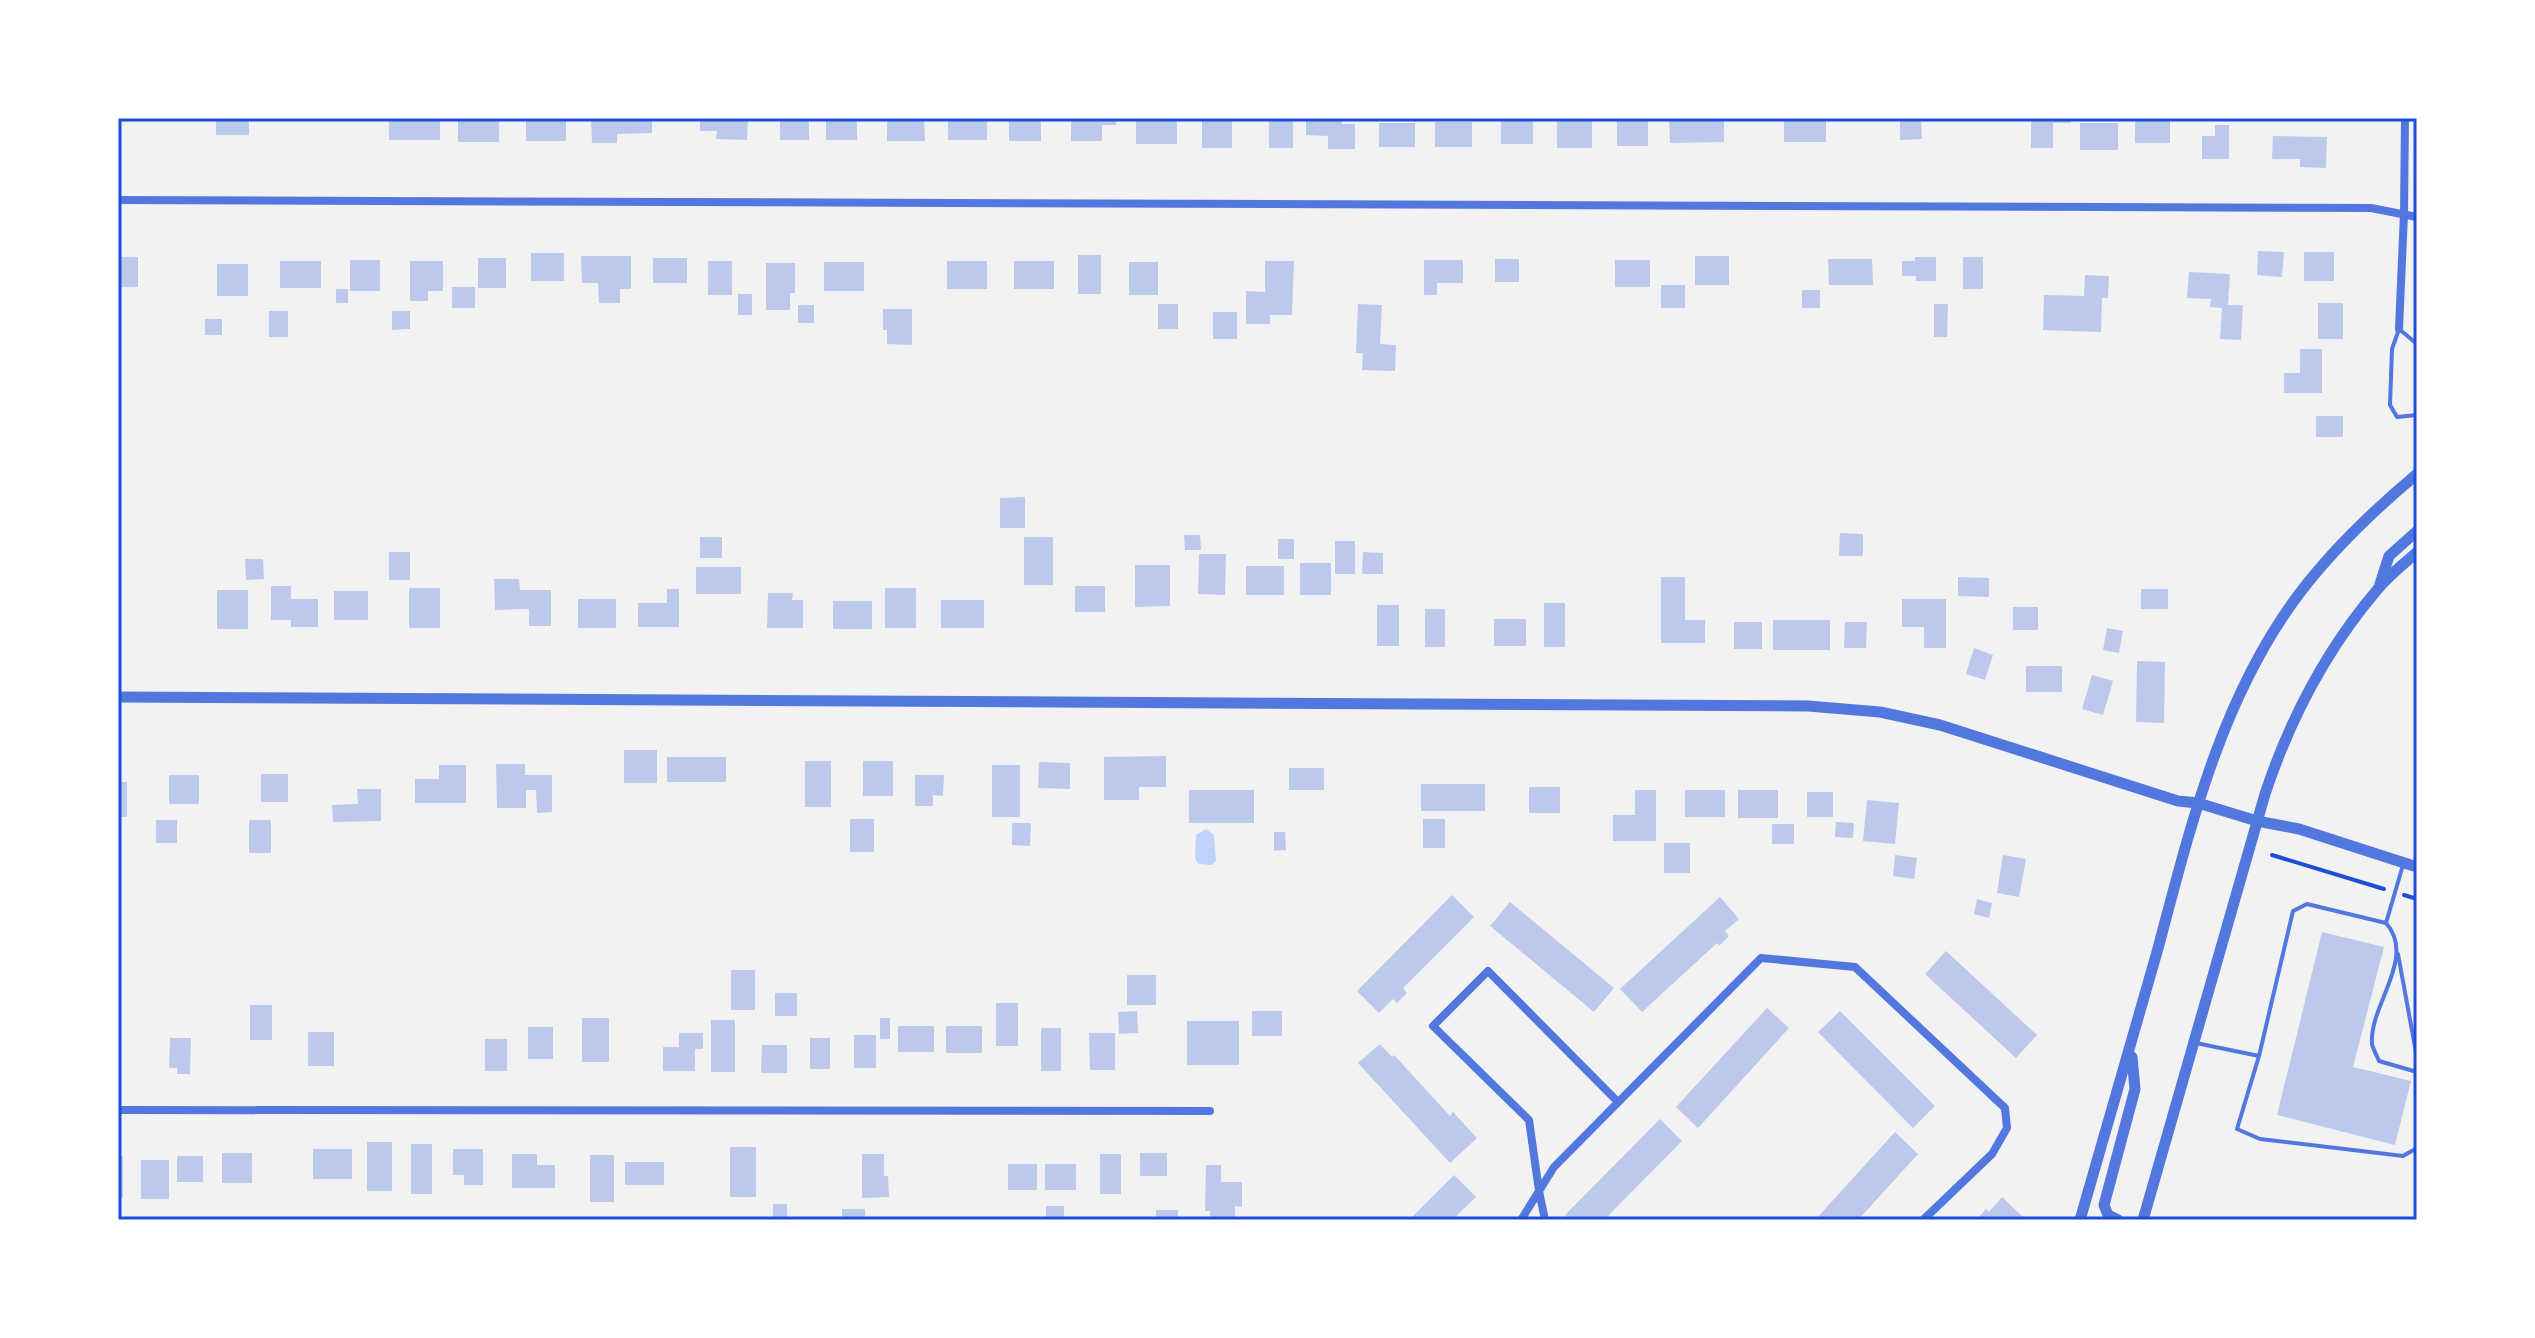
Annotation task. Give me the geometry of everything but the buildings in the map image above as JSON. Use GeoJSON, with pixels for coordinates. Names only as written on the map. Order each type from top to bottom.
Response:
{"type":"FeatureCollection","features":[{"type":"Feature","properties":{"kind":"street"},"geometry":{"type":"LineString","coordinates":[[2399,329],[2405,118]]}},
{"type":"Feature","properties":{"kind":"street"},"geometry":{"type":"LineString","coordinates":[[118,200],[2355,208],[2417,217]]}},
{"type":"Feature","properties":{"kind":"street"},"geometry":{"type":"LineString","coordinates":[[2080,1220],[2198,803],[2228,720],[2264,648],[2298,595],[2344,542],[2417,474]]}},
{"type":"Feature","properties":{"kind":"street"},"geometry":{"type":"LineString","coordinates":[[2378,588],[2389,556],[2417,531]]}},
{"type":"Feature","properties":{"kind":"street"},"geometry":{"type":"LineString","coordinates":[[2131,1220],[2144,1219],[2257,821],[2283,741],[2308,688],[2347,629],[2378,588],[2417,552]]}},
{"type":"Feature","properties":{"kind":"street"},"geometry":{"type":"LineString","coordinates":[[118,697],[1808,706],[1880,712],[1940,725],[2178,801],[2198,803],[2257,821],[2299,829],[2417,867]]}},
{"type":"Feature","properties":{"kind":"street"},"geometry":{"type":"LineString","coordinates":[[1521,1220],[1554,1167],[1761,958],[1855,967],[2005,1108],[2007,1128],[1992,1154],[1923,1220]]}},
{"type":"Feature","properties":{"kind":"street"},"geometry":{"type":"LineString","coordinates":[[1545,1220],[1529,1120],[1433,1026],[1488,971],[1617,1101]]}},
{"type":"Feature","properties":{"kind":"street"},"geometry":{"type":"LineString","coordinates":[[2118,1220],[2108,1215],[2104,1205],[2135,1089],[2131,1048]]}},
{"type":"Feature","properties":{"kind":"street"},"geometry":{"type":"LineString","coordinates":[[118,1110],[1210,1111]]}},
{"type":"Feature","properties":{"kind":"lane"},"geometry":{"type":"LineString","coordinates":[[2417,344],[2399,329],[2392,349],[2390,405],[2397,417],[2417,415]]}},
{"type":"Feature","properties":{"kind":"lane"},"geometry":{"type":"LineString","coordinates":[[2386,923],[2404,863]]}},
{"type":"Feature","properties":{"kind":"lane"},"geometry":{"type":"LineString","coordinates":[[2417,1058],[2394,932],[2386,923],[2307,904],[2293,911],[2259,1056],[2237,1129],[2260,1139],[2403,1156],[2417,1148]]}},
{"type":"Feature","properties":{"kind":"lane"},"geometry":{"type":"LineString","coordinates":[[2398,950],[2372,1045],[2379,1061],[2417,1072]]}},
{"type":"Feature","properties":{"kind":"lane"},"geometry":{"type":"LineString","coordinates":[[2193,1042],[2259,1056]]}},
{"type":"Feature","properties":{"kind":"path"},"geometry":{"type":"LineString","coordinates":[[2272,855],[2417,899]]}},
{"type":"Feature","properties":{"kind":"water"},"geometry":{"type":"Polygon","coordinates":[[[1206,829],[1214,835],[1216,861],[1212,865],[1199,864],[1195,859],[1196,835],[1206,829]]]}}]}
